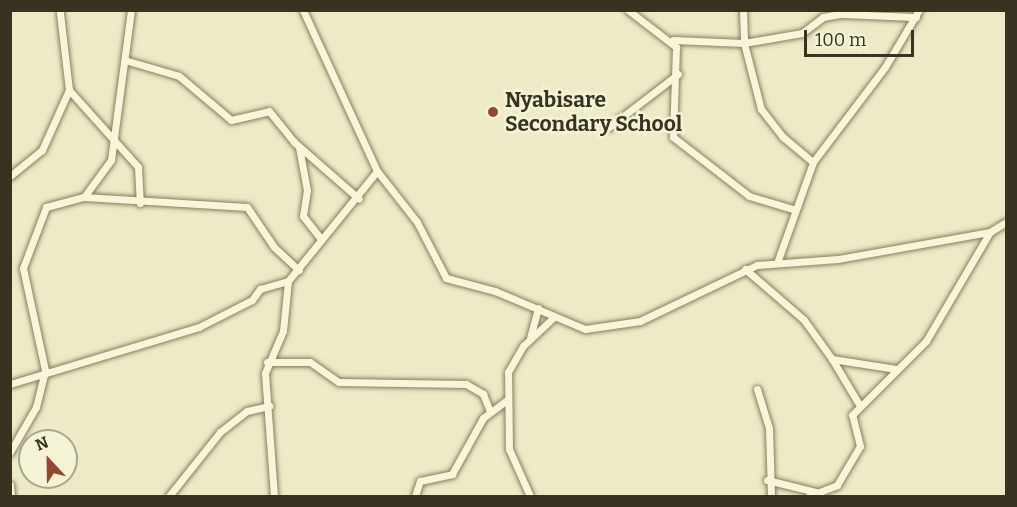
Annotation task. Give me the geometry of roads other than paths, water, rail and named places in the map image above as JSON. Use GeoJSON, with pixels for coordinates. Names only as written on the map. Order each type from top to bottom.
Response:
{"type":"FeatureCollection","features":[{"type":"Feature","properties":{"kind":"street"},"geometry":{"type":"LineString","coordinates":[[84,197],[111,160],[111,134],[128,61],[131,10]]}},
{"type":"Feature","properties":{"kind":"street"},"geometry":{"type":"LineString","coordinates":[[303,10],[377,171],[417,222],[447,278],[538,308],[585,329],[625,325],[745,270],[778,260],[838,259],[990,232],[1006,222]]}},
{"type":"Feature","properties":{"kind":"street"},"geometry":{"type":"LineString","coordinates":[[628,10],[673,40],[744,43],[801,33],[823,14],[918,14]]}},
{"type":"Feature","properties":{"kind":"street"},"geometry":{"type":"LineString","coordinates":[[743,10],[744,43],[765,117],[813,162]]}},
{"type":"Feature","properties":{"kind":"street"},"geometry":{"type":"LineString","coordinates":[[10,176],[42,150],[69,90],[60,13]]}},
{"type":"Feature","properties":{"kind":"street"},"geometry":{"type":"LineString","coordinates":[[778,260],[793,209],[813,162],[918,14]]}},
{"type":"Feature","properties":{"kind":"street"},"geometry":{"type":"LineString","coordinates":[[673,40],[678,74],[673,137],[749,196],[793,209]]}},
{"type":"Feature","properties":{"kind":"street"},"geometry":{"type":"LineString","coordinates":[[128,61],[179,76],[231,120],[269,111],[299,147],[359,199]]}},
{"type":"Feature","properties":{"kind":"street"},"geometry":{"type":"LineString","coordinates":[[609,127],[678,74]]}},
{"type":"Feature","properties":{"kind":"street"},"geometry":{"type":"LineString","coordinates":[[69,90],[111,134],[138,167],[140,203]]}},
{"type":"Feature","properties":{"kind":"street"},"geometry":{"type":"LineString","coordinates":[[299,147],[307,190],[303,216],[321,239]]}},
{"type":"Feature","properties":{"kind":"street"},"geometry":{"type":"LineString","coordinates":[[10,384],[45,370],[199,327],[252,300],[260,289],[288,281],[299,270],[321,239],[359,199],[377,171]]}},
{"type":"Feature","properties":{"kind":"street"},"geometry":{"type":"LineString","coordinates":[[10,452],[36,407],[45,370],[40,327],[26,297],[25,259],[46,207],[84,197],[140,203],[248,207],[274,247],[299,270]]}},
{"type":"Feature","properties":{"kind":"street"},"geometry":{"type":"LineString","coordinates":[[809,496],[833,489],[858,452],[860,440],[851,419],[860,406],[926,341],[990,232]]}},
{"type":"Feature","properties":{"kind":"street"},"geometry":{"type":"LineString","coordinates":[[745,270],[804,320],[832,359],[860,406]]}},
{"type":"Feature","properties":{"kind":"street"},"geometry":{"type":"LineString","coordinates":[[274,496],[267,362],[283,331],[288,281]]}},
{"type":"Feature","properties":{"kind":"street"},"geometry":{"type":"LineString","coordinates":[[530,338],[538,308]]}},
{"type":"Feature","properties":{"kind":"street"},"geometry":{"type":"LineString","coordinates":[[530,496],[509,449],[509,368],[530,338],[554,317]]}},
{"type":"Feature","properties":{"kind":"street"},"geometry":{"type":"LineString","coordinates":[[832,359],[896,369]]}},
{"type":"Feature","properties":{"kind":"street"},"geometry":{"type":"LineString","coordinates":[[267,362],[310,362],[339,382],[466,384],[483,394],[490,411]]}},
{"type":"Feature","properties":{"kind":"street"},"geometry":{"type":"LineString","coordinates":[[757,389],[770,437],[767,480],[771,496]]}},
{"type":"Feature","properties":{"kind":"street"},"geometry":{"type":"LineString","coordinates":[[415,496],[420,481],[453,474],[490,411],[508,399]]}},
{"type":"Feature","properties":{"kind":"street"},"geometry":{"type":"LineString","coordinates":[[170,496],[220,432],[247,411],[269,406]]}},
{"type":"Feature","properties":{"kind":"street"},"geometry":{"type":"LineString","coordinates":[[767,480],[820,493]]}},
{"type":"Feature","properties":{"kind":"street"},"geometry":{"type":"LineString","coordinates":[[10,485],[11,496]]}},
{"type":"Feature","properties":{"kind":"place","name":"Nyabisare Secondary School"},"geometry":{"type":"Point","coordinates":[493,112]}}]}
